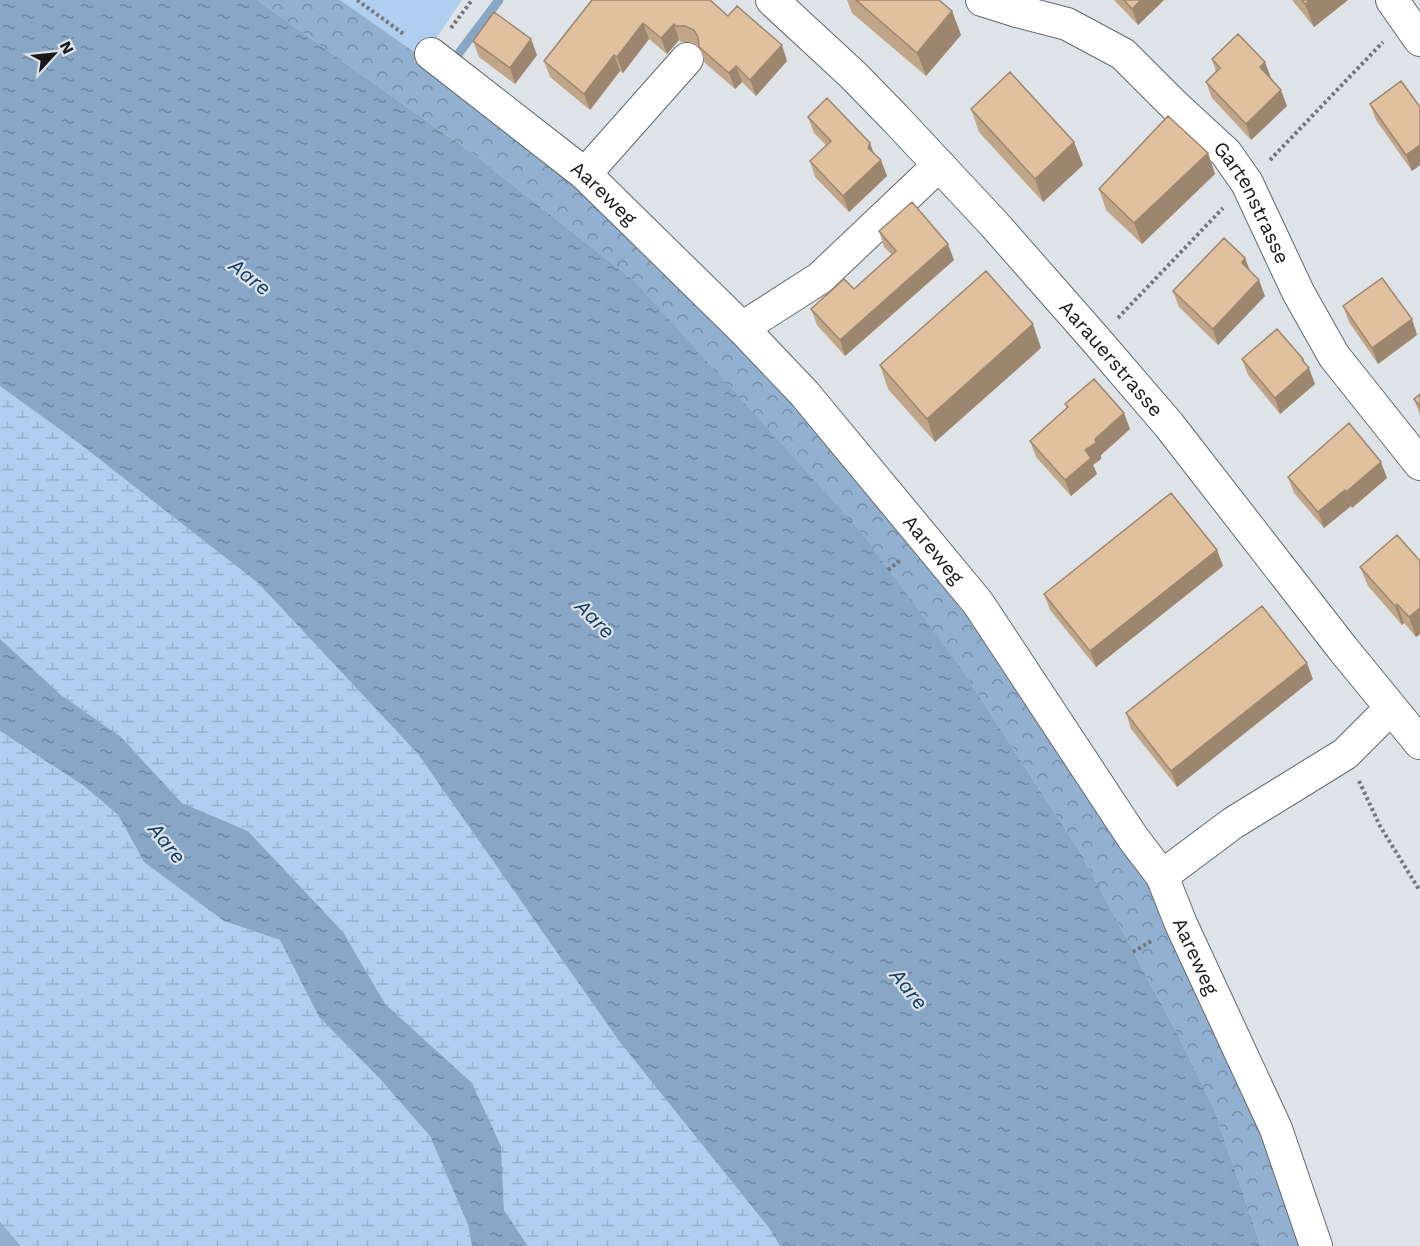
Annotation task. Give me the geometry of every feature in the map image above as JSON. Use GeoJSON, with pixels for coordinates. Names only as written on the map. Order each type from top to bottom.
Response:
{"type":"FeatureCollection","features":[{"type":"Feature","properties":{"kind":"street","name":"Gartenstrasse"},"geometry":{"type":"LineString","coordinates":[[982,0],[1020,6],[1067,24],[1123,54],[1226,153],[1247,183],[1298,292],[1334,356],[1420,464]]}},
{"type":"Feature","properties":{"kind":"street"},"geometry":{"type":"LineString","coordinates":[[1392,0],[1420,40]]}},
{"type":"Feature","properties":{"kind":"street","name":"Aarauerstrasse"},"geometry":{"type":"LineString","coordinates":[[793,6],[854,75],[994,224],[1169,425],[1343,649],[1420,743]]}},
{"type":"Feature","properties":{"kind":"street","name":"Aareweg"},"geometry":{"type":"LineString","coordinates":[[431,54],[585,174],[742,328],[804,393],[978,603],[1133,838],[1162,876],[1181,924],[1276,1129],[1316,1246]]}},
{"type":"Feature","properties":{"kind":"street"},"geometry":{"type":"LineString","coordinates":[[585,174],[687,59]]}},
{"type":"Feature","properties":{"kind":"street"},"geometry":{"type":"LineString","coordinates":[[742,328],[820,278],[939,165]]}},
{"type":"Feature","properties":{"kind":"street"},"geometry":{"type":"LineString","coordinates":[[1162,876],[1233,823],[1345,754],[1391,708]]}},
{"type":"Feature","properties":{"kind":"path"},"geometry":{"type":"LineString","coordinates":[[357,0],[431,54]]}},
{"type":"Feature","properties":{"kind":"path"},"geometry":{"type":"LineString","coordinates":[[1345,754],[1380,826],[1420,891]]}},
{"type":"Feature","properties":{"kind":"green space"},"geometry":{"type":"Polygon","coordinates":[[[257,0],[340,0],[423,58],[586,189],[729,327],[967,614],[1150,884],[1267,1141],[1302,1246],[1261,1246],[1214,1109],[1178,1035],[1083,857],[967,677],[632,279],[476,156],[257,0]]]}},
{"type":"Feature","properties":{"kind":"green space"},"geometry":{"type":"Polygon","coordinates":[[[340,0],[462,0],[423,58],[340,0]]]}},
{"type":"Feature","properties":{"kind":"green space"},"geometry":{"type":"Polygon","coordinates":[[[0,386],[80,444],[258,583],[418,754],[619,1041],[769,1228],[780,1246],[528,1246],[504,1210],[501,1146],[472,1083],[384,1004],[343,932],[248,831],[182,803],[121,737],[61,695],[0,639],[0,386]]]}},
{"type":"Feature","properties":{"kind":"green space"},"geometry":{"type":"Polygon","coordinates":[[[0,731],[84,786],[118,815],[144,862],[224,921],[280,940],[319,1017],[380,1079],[430,1136],[468,1225],[472,1246],[21,1246],[0,1221],[0,731]]]}},
{"type":"Feature","properties":{"kind":"green space"},"geometry":{"type":"Polygon","coordinates":[[[0,1221],[21,1246],[0,1246],[0,1221]]]}},
{"type":"Feature","properties":{"kind":"water","name":"Aare"},"geometry":{"type":"Polygon","coordinates":[[[0,0],[257,0],[476,156],[632,279],[860,531],[967,677],[1083,857],[1178,1035],[1214,1109],[1261,1246],[780,1246],[769,1228],[619,1041],[418,754],[258,583],[80,444],[0,386],[0,0]]]}},
{"type":"Feature","properties":{"kind":"water","name":"Aare"},"geometry":{"type":"Polygon","coordinates":[[[0,639],[61,695],[121,737],[182,803],[248,831],[343,932],[385,1004],[472,1083],[501,1146],[504,1210],[528,1246],[472,1246],[468,1225],[430,1136],[380,1079],[319,1017],[280,940],[224,921],[144,862],[118,815],[84,786],[0,731],[0,639]]]}},
{"type":"Feature","properties":{"kind":"building"},"geometry":{"type":"Polygon","coordinates":[[[592,0],[710,0],[728,16],[737,6],[782,45],[750,80],[736,66],[729,73],[699,47],[698,37],[694,30],[674,24],[661,38],[643,23],[617,57],[614,55],[584,94],[544,61],[592,0]]]}},
{"type":"Feature","properties":{"kind":"building"},"geometry":{"type":"Polygon","coordinates":[[[856,0],[939,0],[952,11],[917,53],[856,0]]]}},
{"type":"Feature","properties":{"kind":"building"},"geometry":{"type":"Polygon","coordinates":[[[1124,0],[1141,0],[1132,9],[1124,0]]]}},
{"type":"Feature","properties":{"kind":"building"},"geometry":{"type":"Polygon","coordinates":[[[494,12],[531,39],[510,68],[473,41],[494,12]]]}},
{"type":"Feature","properties":{"kind":"building"},"geometry":{"type":"Polygon","coordinates":[[[1238,34],[1265,62],[1260,67],[1281,90],[1246,124],[1206,82],[1220,68],[1212,59],[1238,34]]]}},
{"type":"Feature","properties":{"kind":"building"},"geometry":{"type":"Polygon","coordinates":[[[1010,72],[1074,142],[1035,179],[971,109],[1010,72]]]}},
{"type":"Feature","properties":{"kind":"building"},"geometry":{"type":"Polygon","coordinates":[[[1401,81],[1420,107],[1420,145],[1406,155],[1370,104],[1401,81]]]}},
{"type":"Feature","properties":{"kind":"building"},"geometry":{"type":"Polygon","coordinates":[[[827,98],[870,143],[868,148],[881,160],[843,196],[810,161],[831,141],[808,117],[827,98]]]}},
{"type":"Feature","properties":{"kind":"building"},"geometry":{"type":"Polygon","coordinates":[[[1168,116],[1208,153],[1134,223],[1099,189],[1168,116]]]}},
{"type":"Feature","properties":{"kind":"building"},"geometry":{"type":"Polygon","coordinates":[[[912,202],[948,244],[840,340],[811,309],[844,279],[854,289],[896,251],[879,231],[912,202]]]}},
{"type":"Feature","properties":{"kind":"building"},"geometry":{"type":"Polygon","coordinates":[[[1224,238],[1245,258],[1242,263],[1259,280],[1213,329],[1173,291],[1224,238]]]}},
{"type":"Feature","properties":{"kind":"building"},"geometry":{"type":"Polygon","coordinates":[[[986,271],[1033,324],[927,419],[880,365],[986,271]]]}},
{"type":"Feature","properties":{"kind":"building"},"geometry":{"type":"Polygon","coordinates":[[[1382,278],[1412,319],[1372,348],[1343,306],[1382,278]]]}},
{"type":"Feature","properties":{"kind":"building"},"geometry":{"type":"Polygon","coordinates":[[[1277,329],[1309,368],[1275,398],[1242,359],[1277,329]]]}},
{"type":"Feature","properties":{"kind":"building"},"geometry":{"type":"Polygon","coordinates":[[[1094,379],[1124,413],[1095,439],[1096,443],[1085,450],[1091,458],[1065,480],[1030,441],[1068,407],[1065,404],[1094,379]]]}},
{"type":"Feature","properties":{"kind":"building"},"geometry":{"type":"Polygon","coordinates":[[[1420,394],[1420,406],[1414,399],[1420,394]]]}},
{"type":"Feature","properties":{"kind":"building"},"geometry":{"type":"Polygon","coordinates":[[[1349,423],[1381,462],[1318,512],[1288,477],[1349,423]]]}},
{"type":"Feature","properties":{"kind":"building"},"geometry":{"type":"Polygon","coordinates":[[[1171,493],[1217,550],[1090,651],[1044,594],[1171,493]]]}},
{"type":"Feature","properties":{"kind":"building"},"geometry":{"type":"Polygon","coordinates":[[[1397,535],[1420,561],[1420,608],[1409,617],[1397,604],[1395,606],[1360,567],[1397,535]]]}},
{"type":"Feature","properties":{"kind":"building"},"geometry":{"type":"Polygon","coordinates":[[[1262,606],[1307,663],[1171,771],[1126,713],[1262,606]]]}},
{"type":"Feature","properties":{"kind":"waterway"},"geometry":{"type":"LineString","coordinates":[[456,57],[499,0]]}}]}
